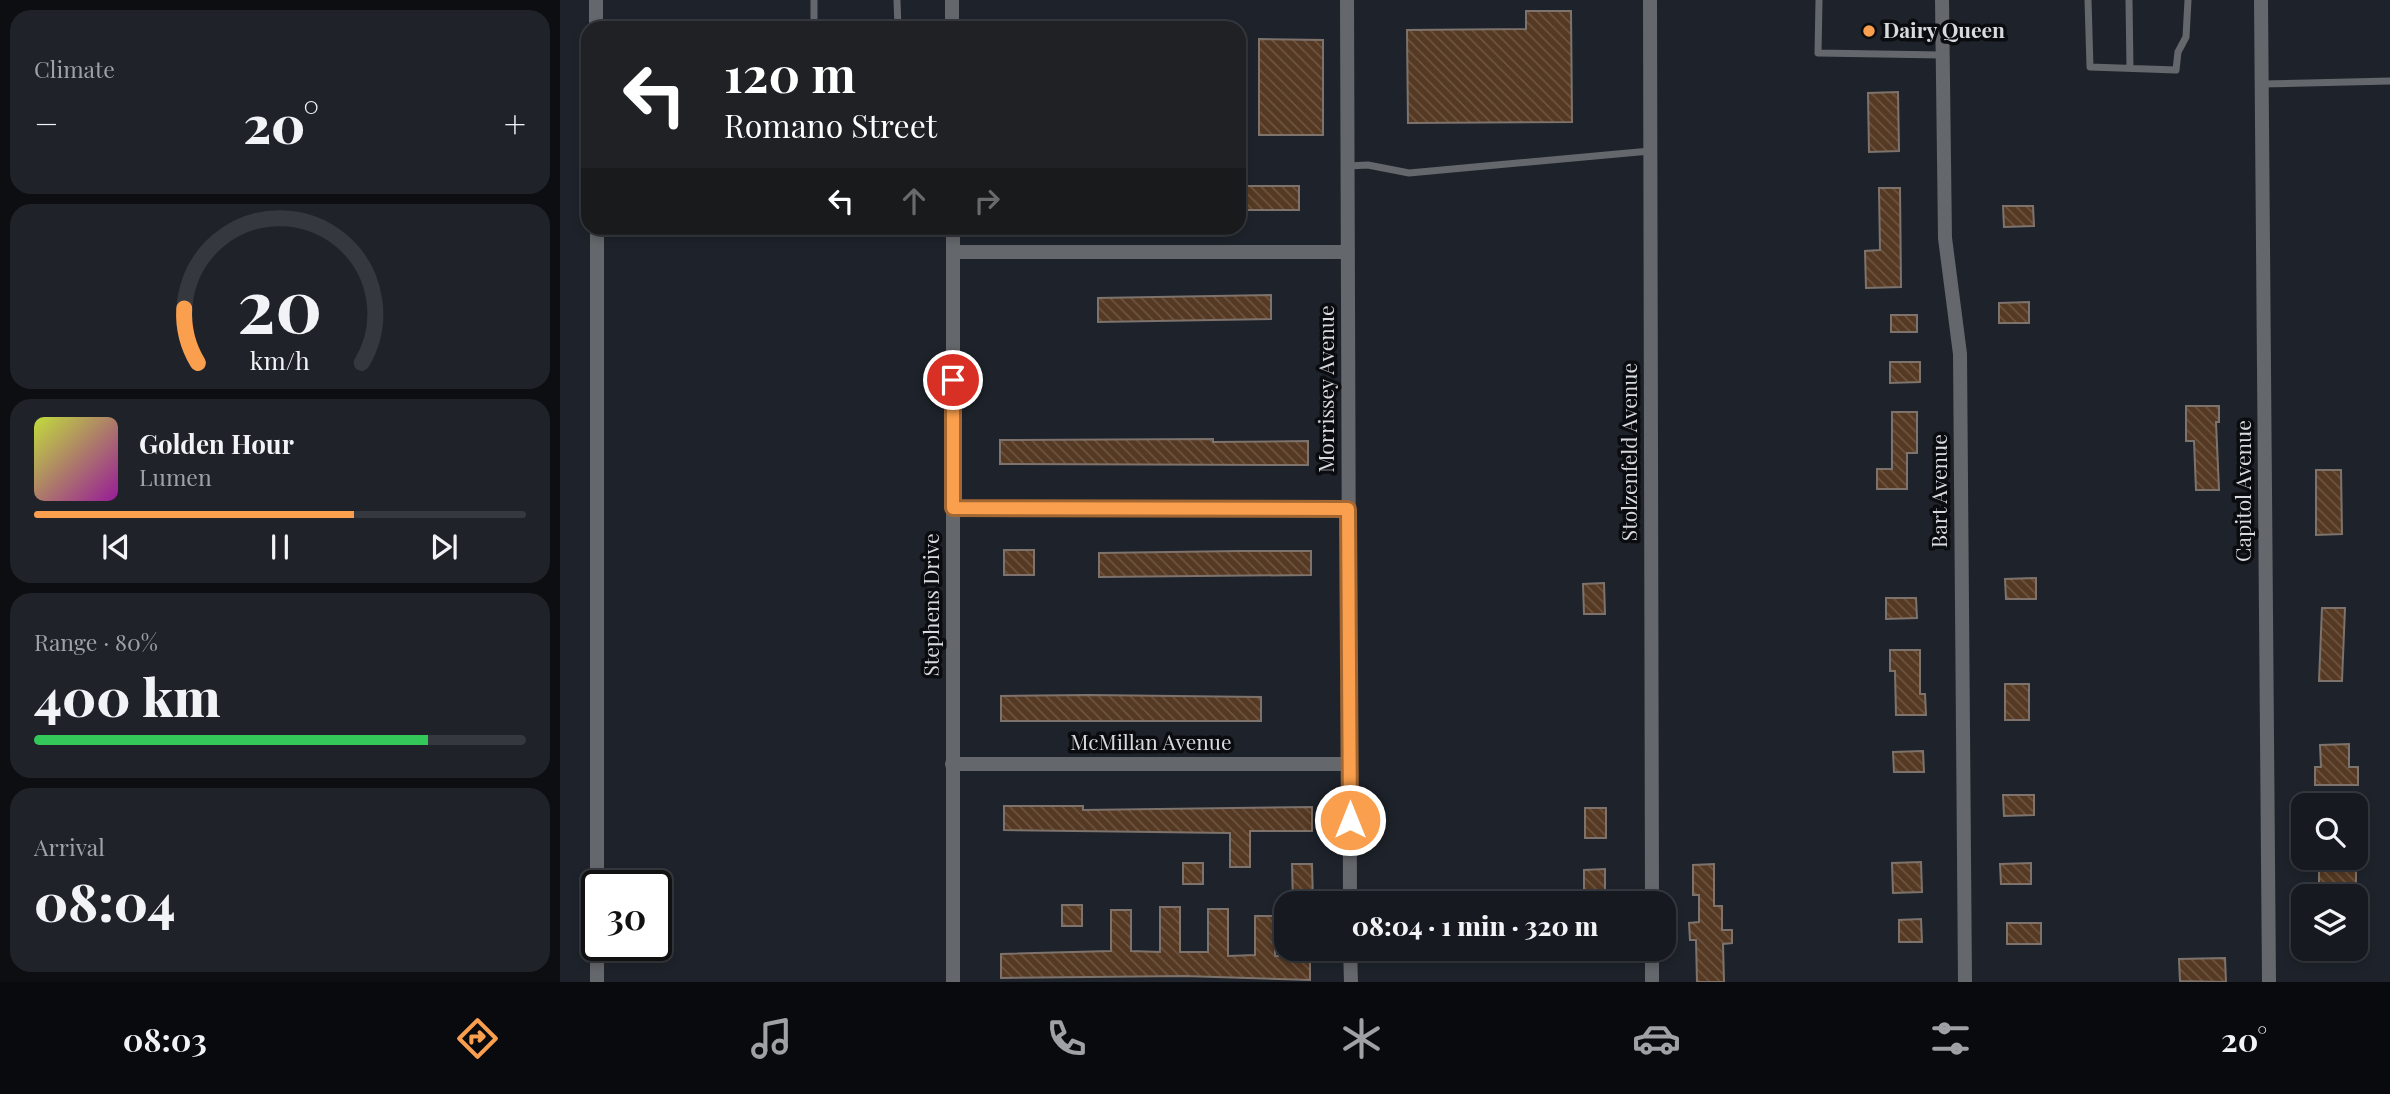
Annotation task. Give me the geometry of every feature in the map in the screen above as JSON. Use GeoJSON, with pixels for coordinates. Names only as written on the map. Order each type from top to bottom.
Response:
{"type":"FeatureCollection","features":[{"type":"Feature","properties":{"kind":"street"},"geometry":{"type":"LineString","coordinates":[[596,0],[596,21]]}},
{"type":"Feature","properties":{"kind":"street"},"geometry":{"type":"LineString","coordinates":[[952,0],[952,21]]}},
{"type":"Feature","properties":{"kind":"street","name":"Morrissey Avenue"},"geometry":{"type":"LineString","coordinates":[[1347,0],[1350,891]]}},
{"type":"Feature","properties":{"kind":"street","name":"Stolzenfeld Avenue"},"geometry":{"type":"LineString","coordinates":[[1650,0],[1652,891]]}},
{"type":"Feature","properties":{"kind":"street","name":"Bart Avenue"},"geometry":{"type":"LineString","coordinates":[[1942,0],[1945,239],[1960,354],[1965,982]]}},
{"type":"Feature","properties":{"kind":"street","name":"Capitol Avenue"},"geometry":{"type":"LineString","coordinates":[[2261,0],[2269,982]]}},
{"type":"Feature","properties":{"kind":"street"},"geometry":{"type":"LineString","coordinates":[[597,235],[597,870]]}},
{"type":"Feature","properties":{"kind":"street","name":"Stephens Drive"},"geometry":{"type":"LineString","coordinates":[[953,235],[953,982]]}},
{"type":"Feature","properties":{"kind":"street"},"geometry":{"type":"LineString","coordinates":[[953,252],[1348,253]]}},
{"type":"Feature","properties":{"kind":"street"},"geometry":{"type":"LineString","coordinates":[[953,508],[1348,509]]}},
{"type":"Feature","properties":{"kind":"street","name":"McMillan Avenue"},"geometry":{"type":"LineString","coordinates":[[952,764],[1350,764]]}},
{"type":"Feature","properties":{"kind":"street"},"geometry":{"type":"LineString","coordinates":[[597,961],[597,982]]}},
{"type":"Feature","properties":{"kind":"street"},"geometry":{"type":"LineString","coordinates":[[1350,961],[1350,982]]}},
{"type":"Feature","properties":{"kind":"street"},"geometry":{"type":"LineString","coordinates":[[1652,961],[1652,982]]}},
{"type":"Feature","properties":{"kind":"lane"},"geometry":{"type":"LineString","coordinates":[[814,0],[814,21]]}},
{"type":"Feature","properties":{"kind":"lane"},"geometry":{"type":"LineString","coordinates":[[897,0],[898,21]]}},
{"type":"Feature","properties":{"kind":"lane"},"geometry":{"type":"LineString","coordinates":[[1819,0],[1818,54],[1943,55]]}},
{"type":"Feature","properties":{"kind":"lane"},"geometry":{"type":"LineString","coordinates":[[2088,0],[2090,67],[2176,70],[2178,52],[2186,37],[2188,0]]}},
{"type":"Feature","properties":{"kind":"lane"},"geometry":{"type":"LineString","coordinates":[[2129,0],[2130,68]]}},
{"type":"Feature","properties":{"kind":"lane"},"geometry":{"type":"LineString","coordinates":[[2262,84],[2390,81]]}},
{"type":"Feature","properties":{"kind":"lane"},"geometry":{"type":"LineString","coordinates":[[1347,166],[1368,165],[1409,173],[1650,151]]}},
{"type":"Feature","properties":{"kind":"building"},"geometry":{"type":"Polygon","coordinates":[[[1526,11],[1571,11],[1572,122],[1408,123],[1407,30],[1526,29],[1526,11]]]}},
{"type":"Feature","properties":{"kind":"building"},"geometry":{"type":"Polygon","coordinates":[[[1259,39],[1323,40],[1323,135],[1259,135],[1259,39]]]}},
{"type":"Feature","properties":{"kind":"building"},"geometry":{"type":"Polygon","coordinates":[[[1898,92],[1899,151],[1869,152],[1868,93],[1898,92]]]}},
{"type":"Feature","properties":{"kind":"building"},"geometry":{"type":"Polygon","coordinates":[[[1246,186],[1299,186],[1299,210],[1246,210],[1246,186]]]}},
{"type":"Feature","properties":{"kind":"building"},"geometry":{"type":"Polygon","coordinates":[[[1879,188],[1900,188],[1901,287],[1866,288],[1865,251],[1880,250],[1879,188]]]}},
{"type":"Feature","properties":{"kind":"building"},"geometry":{"type":"Polygon","coordinates":[[[2003,206],[2033,206],[2034,226],[2004,227],[2003,206]]]}},
{"type":"Feature","properties":{"kind":"building"},"geometry":{"type":"Polygon","coordinates":[[[1271,295],[1271,319],[1098,322],[1098,298],[1271,295]]]}},
{"type":"Feature","properties":{"kind":"building"},"geometry":{"type":"Polygon","coordinates":[[[2029,302],[2029,323],[1999,323],[1999,303],[2029,302]]]}},
{"type":"Feature","properties":{"kind":"building"},"geometry":{"type":"Polygon","coordinates":[[[1891,315],[1917,315],[1917,332],[1891,332],[1891,315]]]}},
{"type":"Feature","properties":{"kind":"building"},"geometry":{"type":"Polygon","coordinates":[[[1890,362],[1920,362],[1920,382],[1890,383],[1890,362]]]}},
{"type":"Feature","properties":{"kind":"building"},"geometry":{"type":"Polygon","coordinates":[[[2186,406],[2219,406],[2219,422],[2216,422],[2219,490],[2196,490],[2194,441],[2186,441],[2186,406]]]}},
{"type":"Feature","properties":{"kind":"building"},"geometry":{"type":"Polygon","coordinates":[[[1892,412],[1917,412],[1917,453],[1907,453],[1907,489],[1877,489],[1877,469],[1892,469],[1892,412]]]}},
{"type":"Feature","properties":{"kind":"building"},"geometry":{"type":"Polygon","coordinates":[[[1213,439],[1213,442],[1308,441],[1308,465],[1000,464],[1000,440],[1213,439]]]}},
{"type":"Feature","properties":{"kind":"building"},"geometry":{"type":"Polygon","coordinates":[[[2316,470],[2341,470],[2342,534],[2316,535],[2316,470]]]}},
{"type":"Feature","properties":{"kind":"building"},"geometry":{"type":"Polygon","coordinates":[[[1004,550],[1034,550],[1034,575],[1004,575],[1004,550]]]}},
{"type":"Feature","properties":{"kind":"building"},"geometry":{"type":"Polygon","coordinates":[[[1311,551],[1311,575],[1099,577],[1099,553],[1311,551]]]}},
{"type":"Feature","properties":{"kind":"building"},"geometry":{"type":"Polygon","coordinates":[[[2036,578],[2036,599],[2006,599],[2005,579],[2036,578]]]}},
{"type":"Feature","properties":{"kind":"building"},"geometry":{"type":"Polygon","coordinates":[[[1604,583],[1605,614],[1584,614],[1583,584],[1604,583]]]}},
{"type":"Feature","properties":{"kind":"building"},"geometry":{"type":"Polygon","coordinates":[[[1886,598],[1916,598],[1917,618],[1886,619],[1886,598]]]}},
{"type":"Feature","properties":{"kind":"building"},"geometry":{"type":"Polygon","coordinates":[[[2322,608],[2345,608],[2342,681],[2319,681],[2322,608]]]}},
{"type":"Feature","properties":{"kind":"building"},"geometry":{"type":"Polygon","coordinates":[[[1890,650],[1920,650],[1920,694],[1925,694],[1926,715],[1896,715],[1895,671],[1890,671],[1890,650]]]}},
{"type":"Feature","properties":{"kind":"building"},"geometry":{"type":"Polygon","coordinates":[[[2005,684],[2029,684],[2029,720],[2005,720],[2005,684]]]}},
{"type":"Feature","properties":{"kind":"building"},"geometry":{"type":"Polygon","coordinates":[[[1001,696],[1261,697],[1261,721],[1001,721],[1001,696]]]}},
{"type":"Feature","properties":{"kind":"building"},"geometry":{"type":"Polygon","coordinates":[[[2349,744],[2349,767],[2358,767],[2358,785],[2315,785],[2315,767],[2321,767],[2320,745],[2349,744]]]}},
{"type":"Feature","properties":{"kind":"building"},"geometry":{"type":"Polygon","coordinates":[[[1923,751],[1924,772],[1894,772],[1893,752],[1923,751]]]}},
{"type":"Feature","properties":{"kind":"building"},"geometry":{"type":"Polygon","coordinates":[[[2003,795],[2034,795],[2034,815],[2004,816],[2003,795]]]}},
{"type":"Feature","properties":{"kind":"building"},"geometry":{"type":"Polygon","coordinates":[[[1004,806],[1083,806],[1083,810],[1312,807],[1312,831],[1250,831],[1250,867],[1230,867],[1230,833],[1004,830],[1004,806]]]}},
{"type":"Feature","properties":{"kind":"building"},"geometry":{"type":"Polygon","coordinates":[[[1585,808],[1606,808],[1606,838],[1585,838],[1585,808]]]}},
{"type":"Feature","properties":{"kind":"building"},"geometry":{"type":"Polygon","coordinates":[[[1921,862],[1922,892],[1893,893],[1892,863],[1921,862]]]}},
{"type":"Feature","properties":{"kind":"building"},"geometry":{"type":"Polygon","coordinates":[[[1183,863],[1203,863],[1203,884],[1183,884],[1183,863]]]}},
{"type":"Feature","properties":{"kind":"building"},"geometry":{"type":"Polygon","coordinates":[[[2031,863],[2031,884],[2001,884],[2000,864],[2031,863]]]}},
{"type":"Feature","properties":{"kind":"building"},"geometry":{"type":"Polygon","coordinates":[[[1292,864],[1312,864],[1313,891],[1293,891],[1292,864]]]}},
{"type":"Feature","properties":{"kind":"building"},"geometry":{"type":"Polygon","coordinates":[[[1714,864],[1714,906],[1722,906],[1722,930],[1732,930],[1732,943],[1723,944],[1724,982],[1697,982],[1696,940],[1690,940],[1689,923],[1699,922],[1699,895],[1693,895],[1693,865],[1714,864]]]}},
{"type":"Feature","properties":{"kind":"building"},"geometry":{"type":"Polygon","coordinates":[[[1605,869],[1605,891],[1584,891],[1584,870],[1605,869]]]}},
{"type":"Feature","properties":{"kind":"building"},"geometry":{"type":"Polygon","coordinates":[[[2319,870],[2356,870],[2356,883],[2319,883],[2319,870]]]}},
{"type":"Feature","properties":{"kind":"building"},"geometry":{"type":"Polygon","coordinates":[[[1062,905],[1082,905],[1082,926],[1062,926],[1062,905]]]}},
{"type":"Feature","properties":{"kind":"building"},"geometry":{"type":"Polygon","coordinates":[[[1160,907],[1180,907],[1180,952],[1208,952],[1208,909],[1228,909],[1228,956],[1255,955],[1255,916],[1274,916],[1274,961],[1310,961],[1310,980],[1184,976],[1001,978],[1001,954],[1111,951],[1111,910],[1131,910],[1131,951],[1160,952],[1160,907]]]}},
{"type":"Feature","properties":{"kind":"building"},"geometry":{"type":"Polygon","coordinates":[[[1921,919],[1922,942],[1899,942],[1899,920],[1921,919]]]}},
{"type":"Feature","properties":{"kind":"building"},"geometry":{"type":"Polygon","coordinates":[[[2007,923],[2041,923],[2041,944],[2007,944],[2007,923]]]}},
{"type":"Feature","properties":{"kind":"building"},"geometry":{"type":"Polygon","coordinates":[[[2225,958],[2226,982],[2180,981],[2179,959],[2225,958]]]}},
{"type":"Feature","properties":{"kind":"place","name":"Dairy Queen"},"geometry":{"type":"Point","coordinates":[1869,31]}},
{"type":"Feature","properties":{"kind":"route"},"geometry":{"type":"LineString","coordinates":[[953,380],[953,508],[1348,509],[1350,820]]}}]}
